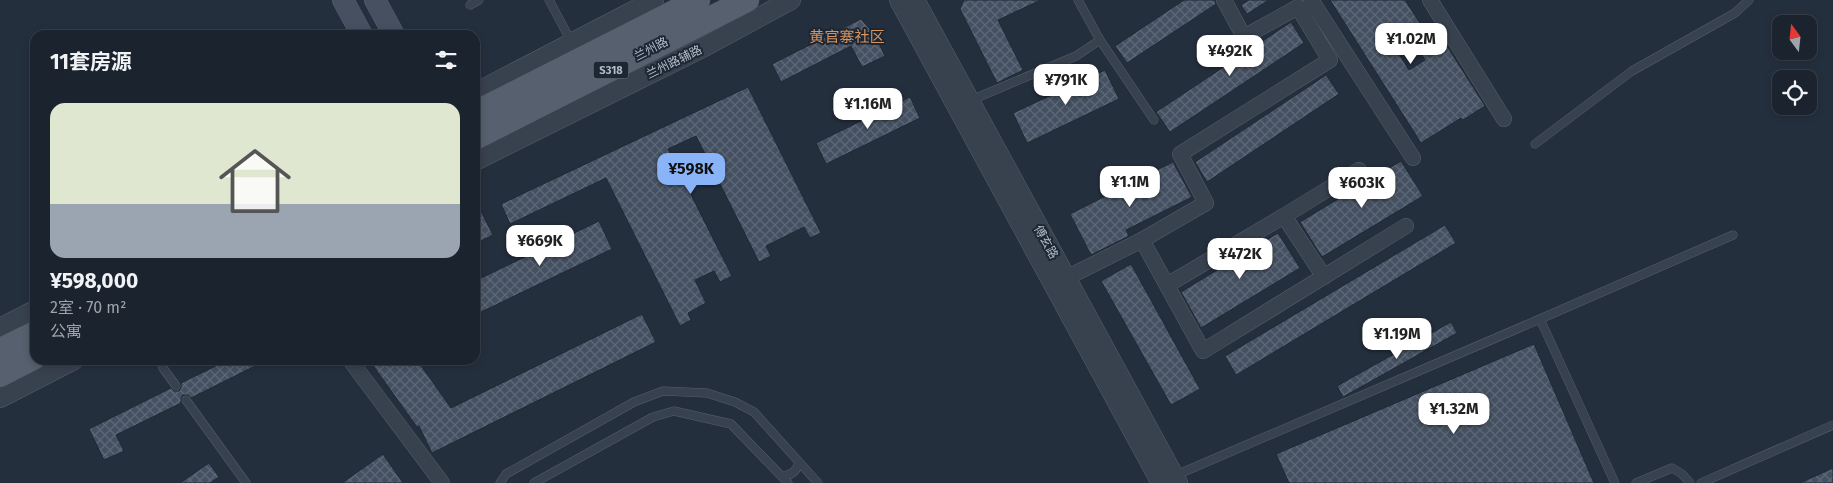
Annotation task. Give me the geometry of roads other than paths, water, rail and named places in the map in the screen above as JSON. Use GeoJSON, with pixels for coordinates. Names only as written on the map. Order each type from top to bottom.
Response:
{"type":"FeatureCollection","features":[{"type":"Feature","properties":{"kind":"main road"},"geometry":{"type":"LineString","coordinates":[[343,0],[359,30]]}},
{"type":"Feature","properties":{"kind":"main road"},"geometry":{"type":"LineString","coordinates":[[375,0],[391,30]]}},
{"type":"Feature","properties":{"kind":"main road","name":"兰州路"},"geometry":{"type":"LineString","coordinates":[[480,110],[576,51],[698,0]]}},
{"type":"Feature","properties":{"kind":"main road","name":"兰州路"},"geometry":{"type":"LineString","coordinates":[[480,135],[747,0]]}},
{"type":"Feature","properties":{"kind":"main road"},"geometry":{"type":"LineString","coordinates":[[0,350],[30,335]]}},
{"type":"Feature","properties":{"kind":"main road"},"geometry":{"type":"LineString","coordinates":[[0,375],[30,360]]}},
{"type":"Feature","properties":{"kind":"street"},"geometry":{"type":"LineString","coordinates":[[480,91],[576,51],[654,0]]}},
{"type":"Feature","properties":{"kind":"street","name":"兰州路辅路"},"geometry":{"type":"LineString","coordinates":[[480,159],[706,46],[791,0]]}},
{"type":"Feature","properties":{"kind":"street","name":"傅玄路"},"geometry":{"type":"LineString","coordinates":[[899,0],[1171,481]]}},
{"type":"Feature","properties":{"kind":"street","name":"傅玄路"},"geometry":{"type":"LineString","coordinates":[[915,0],[1066,278],[1171,481]]}},
{"type":"Feature","properties":{"kind":"street"},"geometry":{"type":"LineString","coordinates":[[1066,278],[1142,240],[1206,203],[1180,154],[1330,60],[1298,7],[1244,37],[1224,0]]}},
{"type":"Feature","properties":{"kind":"street"},"geometry":{"type":"LineString","coordinates":[[1311,0],[1413,158]]}},
{"type":"Feature","properties":{"kind":"street"},"geometry":{"type":"LineString","coordinates":[[1430,0],[1504,119]]}},
{"type":"Feature","properties":{"kind":"street"},"geometry":{"type":"LineString","coordinates":[[1166,285],[1359,170]]}},
{"type":"Feature","properties":{"kind":"street"},"geometry":{"type":"LineString","coordinates":[[1284,216],[1324,277]]}},
{"type":"Feature","properties":{"kind":"street"},"geometry":{"type":"LineString","coordinates":[[1142,240],[1203,351],[1406,226]]}},
{"type":"Feature","properties":{"kind":"street"},"geometry":{"type":"LineString","coordinates":[[0,328],[30,313]]}},
{"type":"Feature","properties":{"kind":"street"},"geometry":{"type":"LineString","coordinates":[[0,398],[64,365]]}},
{"type":"Feature","properties":{"kind":"street"},"geometry":{"type":"LineString","coordinates":[[354,365],[442,483]]}},
{"type":"Feature","properties":{"kind":"lane"},"geometry":{"type":"LineString","coordinates":[[470,5],[479,0]]}},
{"type":"Feature","properties":{"kind":"lane"},"geometry":{"type":"LineString","coordinates":[[549,0],[576,51]]}},
{"type":"Feature","properties":{"kind":"lane"},"geometry":{"type":"LineString","coordinates":[[1078,0],[1100,40],[1154,120]]}},
{"type":"Feature","properties":{"kind":"lane"},"geometry":{"type":"LineString","coordinates":[[1535,144],[1632,71],[1735,13],[1749,0]]}},
{"type":"Feature","properties":{"kind":"lane"},"geometry":{"type":"LineString","coordinates":[[969,101],[1076,56],[1100,40]]}},
{"type":"Feature","properties":{"kind":"lane"},"geometry":{"type":"LineString","coordinates":[[1171,481],[1733,235]]}},
{"type":"Feature","properties":{"kind":"lane"},"geometry":{"type":"LineString","coordinates":[[1540,320],[1615,483]]}},
{"type":"Feature","properties":{"kind":"lane"},"geometry":{"type":"LineString","coordinates":[[161,365],[176,386]]}},
{"type":"Feature","properties":{"kind":"lane"},"geometry":{"type":"LineString","coordinates":[[500,483],[506,474],[608,416],[634,402],[663,392],[707,394],[735,402],[754,412],[818,483]]}},
{"type":"Feature","properties":{"kind":"lane"},"geometry":{"type":"LineString","coordinates":[[186,400],[246,483]]}},
{"type":"Feature","properties":{"kind":"lane"},"geometry":{"type":"LineString","coordinates":[[534,483],[653,417],[674,410],[731,424],[788,483]]}},
{"type":"Feature","properties":{"kind":"lane"},"geometry":{"type":"LineString","coordinates":[[1701,483],[1833,425]]}},
{"type":"Feature","properties":{"kind":"lane"},"geometry":{"type":"LineString","coordinates":[[781,476],[786,476],[795,471],[799,462]]}},
{"type":"Feature","properties":{"kind":"lane"},"geometry":{"type":"LineString","coordinates":[[1636,483],[1672,468],[1682,474],[1690,483]]}},
{"type":"Feature","properties":{"kind":"district","name":"黄官寨社区"},"geometry":{"type":"Point","coordinates":[847,37]}}]}
